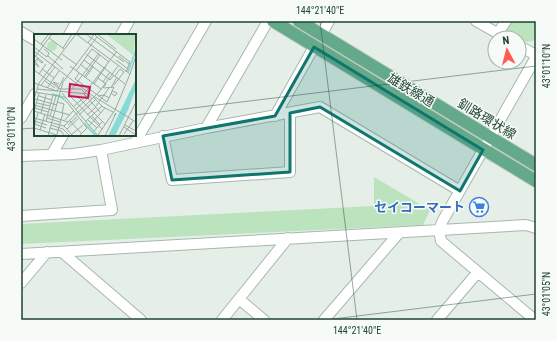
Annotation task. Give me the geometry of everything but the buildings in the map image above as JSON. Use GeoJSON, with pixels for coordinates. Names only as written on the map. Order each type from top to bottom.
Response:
{"type":"FeatureCollection","features":[{"type":"Feature","properties":{"kind":"main road","name":"雄鉄線通"},"geometry":{"type":"LineString","coordinates":[[273,21],[536,181]]}},
{"type":"Feature","properties":{"kind":"main road"},"geometry":{"type":"LineString","coordinates":[[299,21],[321,35]]}},
{"type":"Feature","properties":{"kind":"main road","name":"釧路環状線"},"geometry":{"type":"LineString","coordinates":[[321,35],[536,165]]}},
{"type":"Feature","properties":{"kind":"street"},"geometry":{"type":"LineString","coordinates":[[70,34],[77,21]]}},
{"type":"Feature","properties":{"kind":"street"},"geometry":{"type":"LineString","coordinates":[[122,34],[129,21]]}},
{"type":"Feature","properties":{"kind":"street"},"geometry":{"type":"LineString","coordinates":[[136,141],[206,21]]}},
{"type":"Feature","properties":{"kind":"street"},"geometry":{"type":"LineString","coordinates":[[206,128],[268,21]]}},
{"type":"Feature","properties":{"kind":"street"},"geometry":{"type":"LineString","coordinates":[[321,35],[329,21]]}},
{"type":"Feature","properties":{"kind":"street"},"geometry":{"type":"LineString","coordinates":[[476,21],[492,30]]}},
{"type":"Feature","properties":{"kind":"street"},"geometry":{"type":"LineString","coordinates":[[21,32],[34,39]]}},
{"type":"Feature","properties":{"kind":"street"},"geometry":{"type":"LineString","coordinates":[[275,116],[314,47]]}},
{"type":"Feature","properties":{"kind":"street"},"geometry":{"type":"LineString","coordinates":[[527,51],[536,56],[442,222],[439,230],[441,241],[535,320]]}},
{"type":"Feature","properties":{"kind":"street"},"geometry":{"type":"LineString","coordinates":[[21,118],[24,106],[34,95]]}},
{"type":"Feature","properties":{"kind":"street"},"geometry":{"type":"LineString","coordinates":[[21,156],[101,150],[136,141],[320,107],[460,191]]}},
{"type":"Feature","properties":{"kind":"street"},"geometry":{"type":"LineString","coordinates":[[163,136],[172,180],[290,172],[290,113]]}},
{"type":"Feature","properties":{"kind":"street"},"geometry":{"type":"LineString","coordinates":[[52,154],[62,136]]}},
{"type":"Feature","properties":{"kind":"street"},"geometry":{"type":"LineString","coordinates":[[21,216],[112,210],[101,150]]}},
{"type":"Feature","properties":{"kind":"street"},"geometry":{"type":"LineString","coordinates":[[21,254],[526,225],[536,228]]}},
{"type":"Feature","properties":{"kind":"street"},"geometry":{"type":"LineString","coordinates":[[324,320],[399,233]]}},
{"type":"Feature","properties":{"kind":"street"},"geometry":{"type":"LineString","coordinates":[[222,320],[288,238]]}},
{"type":"Feature","properties":{"kind":"street"},"geometry":{"type":"LineString","coordinates":[[21,283],[47,252]]}},
{"type":"Feature","properties":{"kind":"street"},"geometry":{"type":"LineString","coordinates":[[62,252],[140,320]]}},
{"type":"Feature","properties":{"kind":"street"},"geometry":{"type":"LineString","coordinates":[[437,320],[478,272]]}},
{"type":"Feature","properties":{"kind":"street"},"geometry":{"type":"LineString","coordinates":[[239,299],[264,320]]}},
{"type":"Feature","properties":{"kind":"highlighted area"},"geometry":{"type":"Polygon","coordinates":[[[314,47],[483,150],[460,191],[320,107],[290,113],[290,172],[172,180],[163,136],[275,116],[314,47]]]}},
{"type":"Feature","properties":{"kind":"green space"},"geometry":{"type":"Polygon","coordinates":[[[512,21],[536,21],[536,35],[533,41],[527,42],[527,30],[507,30],[512,21]]]}},
{"type":"Feature","properties":{"kind":"green space"},"geometry":{"type":"Polygon","coordinates":[[[374,177],[430,210],[423,225],[21,244],[21,224],[374,206],[374,177]]]}},
{"type":"Feature","properties":{"kind":"place","name":"セイコーマート"},"geometry":{"type":"Point","coordinates":[479,207]}}]}
